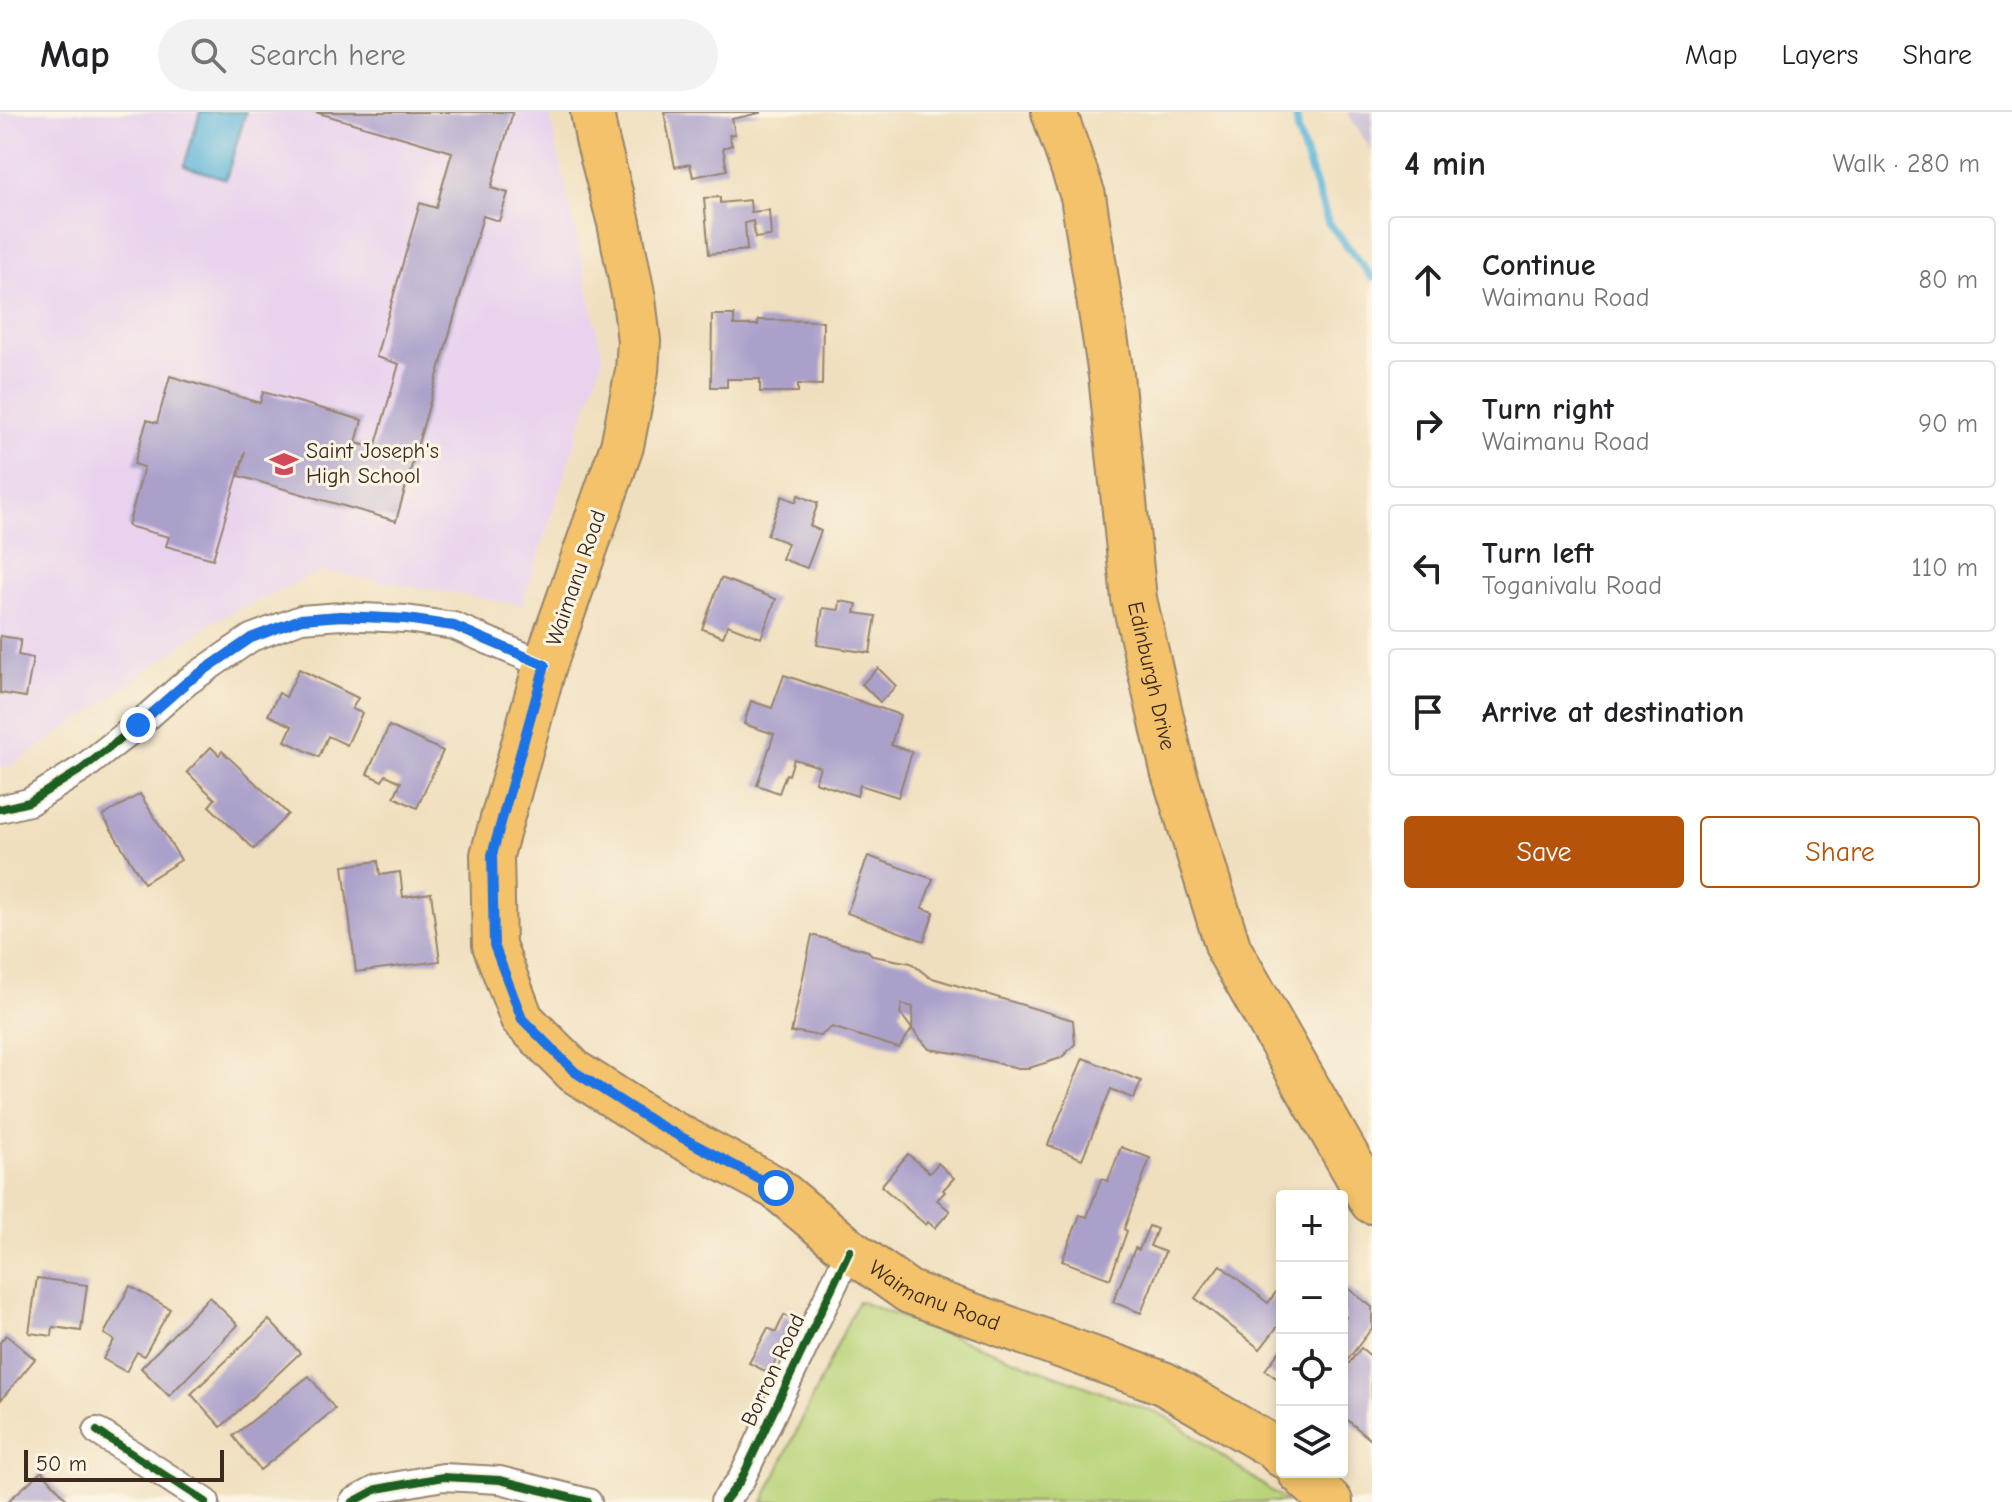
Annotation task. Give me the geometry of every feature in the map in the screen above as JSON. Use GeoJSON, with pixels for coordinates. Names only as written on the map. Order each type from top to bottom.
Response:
{"type":"FeatureCollection","features":[{"type":"Feature","properties":{"kind":"highway","name":"Edinburgh Drive"},"geometry":{"type":"LineString","coordinates":[[1054,112],[1083,196],[1111,375],[1134,599],[1173,770],[1229,950],[1372,1201]]}},
{"type":"Feature","properties":{"kind":"main road","name":"Waimanu Road"},"geometry":{"type":"LineString","coordinates":[[592,112],[634,299],[639,341],[637,371],[622,446],[545,665],[492,855],[494,945],[522,1019],[575,1072],[655,1123],[776,1188],[850,1250],[909,1292],[1163,1383],[1276,1450]]}},
{"type":"Feature","properties":{"kind":"main road"},"geometry":{"type":"LineString","coordinates":[[1305,1478],[1331,1502]]}},
{"type":"Feature","properties":{"kind":"street"},"geometry":{"type":"LineString","coordinates":[[0,809],[29,802],[82,769],[187,682],[251,638],[301,619],[341,616],[406,619],[454,626],[545,665]]}},
{"type":"Feature","properties":{"kind":"street","name":"Borron Road"},"geometry":{"type":"LineString","coordinates":[[724,1502],[741,1480],[850,1250]]}},
{"type":"Feature","properties":{"kind":"street"},"geometry":{"type":"LineString","coordinates":[[97,1431],[206,1502]]}},
{"type":"Feature","properties":{"kind":"street"},"geometry":{"type":"LineString","coordinates":[[353,1502],[377,1489],[443,1477],[500,1480],[588,1502]]}},
{"type":"Feature","properties":{"kind":"shaded area","name":"Saint Joseph's High School"},"geometry":{"type":"Polygon","coordinates":[[[0,112],[549,112],[603,357],[522,605],[322,571],[217,619],[91,712],[11,766],[0,767],[0,112]]]}},
{"type":"Feature","properties":{"kind":"shaded area"},"geometry":{"type":"Polygon","coordinates":[[[1347,112],[1372,112],[1372,152],[1347,112]]]}},
{"type":"Feature","properties":{"kind":"green space"},"geometry":{"type":"Polygon","coordinates":[[[858,1301],[1167,1417],[1287,1502],[763,1502],[858,1301]]]}},
{"type":"Feature","properties":{"kind":"water"},"geometry":{"type":"Polygon","coordinates":[[[200,112],[246,112],[226,179],[184,166],[200,112]]]}},
{"type":"Feature","properties":{"kind":"building"},"geometry":{"type":"Polygon","coordinates":[[[315,112],[513,112],[491,188],[508,193],[499,221],[483,216],[396,521],[239,476],[245,451],[213,559],[166,546],[169,537],[128,526],[144,467],[134,464],[147,420],[157,423],[170,376],[260,403],[263,392],[362,420],[356,443],[375,448],[399,364],[376,357],[420,203],[436,208],[452,152],[315,112]]]}},
{"type":"Feature","properties":{"kind":"building"},"geometry":{"type":"Polygon","coordinates":[[[664,112],[760,113],[732,119],[735,134],[729,135],[732,145],[723,148],[727,170],[693,177],[690,164],[675,167],[664,112]]]}},
{"type":"Feature","properties":{"kind":"building"},"geometry":{"type":"Polygon","coordinates":[[[720,197],[720,203],[750,200],[751,212],[769,210],[771,236],[755,238],[753,221],[745,223],[747,250],[709,254],[704,198],[720,197]]]}},
{"type":"Feature","properties":{"kind":"building"},"geometry":{"type":"Polygon","coordinates":[[[712,315],[734,315],[734,325],[758,325],[758,320],[823,321],[822,385],[798,384],[798,392],[760,392],[760,379],[727,379],[727,387],[711,387],[712,315]]]}},
{"type":"Feature","properties":{"kind":"building"},"geometry":{"type":"Polygon","coordinates":[[[798,495],[818,503],[810,526],[821,531],[807,568],[782,559],[788,543],[767,535],[782,496],[796,502],[798,495]]]}},
{"type":"Feature","properties":{"kind":"building"},"geometry":{"type":"Polygon","coordinates":[[[721,578],[776,599],[761,638],[728,625],[723,637],[702,629],[721,578]]]}},
{"type":"Feature","properties":{"kind":"building"},"geometry":{"type":"Polygon","coordinates":[[[840,601],[857,604],[855,613],[876,616],[870,653],[817,645],[823,608],[839,610],[840,601]]]}},
{"type":"Feature","properties":{"kind":"building"},"geometry":{"type":"Polygon","coordinates":[[[0,636],[21,639],[18,655],[33,658],[26,697],[0,693],[0,636]]]}},
{"type":"Feature","properties":{"kind":"building"},"geometry":{"type":"Polygon","coordinates":[[[878,668],[896,686],[880,702],[862,684],[878,668]]]}},
{"type":"Feature","properties":{"kind":"building"},"geometry":{"type":"Polygon","coordinates":[[[299,669],[358,698],[352,709],[362,713],[347,745],[328,736],[319,757],[285,741],[292,726],[268,715],[279,693],[286,697],[299,669]]]}},
{"type":"Feature","properties":{"kind":"building"},"geometry":{"type":"Polygon","coordinates":[[[784,675],[900,715],[891,745],[912,752],[898,797],[860,785],[857,796],[815,782],[820,767],[794,759],[779,793],[757,785],[774,734],[744,724],[751,701],[772,708],[784,675]]]}},
{"type":"Feature","properties":{"kind":"building"},"geometry":{"type":"Polygon","coordinates":[[[389,726],[443,751],[417,808],[394,797],[401,782],[386,775],[382,781],[367,774],[389,726]]]}},
{"type":"Feature","properties":{"kind":"building"},"geometry":{"type":"Polygon","coordinates":[[[211,747],[219,755],[222,751],[288,814],[254,849],[209,806],[215,799],[187,772],[211,747]]]}},
{"type":"Feature","properties":{"kind":"building"},"geometry":{"type":"Polygon","coordinates":[[[140,794],[181,860],[144,883],[103,816],[140,794]]]}},
{"type":"Feature","properties":{"kind":"building"},"geometry":{"type":"Polygon","coordinates":[[[868,856],[933,879],[922,908],[934,912],[924,941],[847,913],[868,856]]]}},
{"type":"Feature","properties":{"kind":"building"},"geometry":{"type":"Polygon","coordinates":[[[378,861],[380,875],[400,872],[403,897],[431,893],[440,961],[356,972],[343,866],[378,861]]]}},
{"type":"Feature","properties":{"kind":"building"},"geometry":{"type":"Polygon","coordinates":[[[812,935],[868,951],[873,956],[911,963],[929,977],[1073,1020],[1075,1044],[1061,1058],[1029,1068],[1018,1068],[929,1049],[912,1029],[899,1048],[832,1027],[820,1036],[791,1033],[812,935]],[[902,1004],[900,1013],[912,1029],[913,1007],[902,1004]]]}},
{"type":"Feature","properties":{"kind":"building"},"geometry":{"type":"Polygon","coordinates":[[[1083,1058],[1141,1081],[1134,1099],[1111,1089],[1082,1159],[1048,1145],[1083,1058]]]}},
{"type":"Feature","properties":{"kind":"building"},"geometry":{"type":"Polygon","coordinates":[[[1121,1147],[1150,1158],[1124,1229],[1127,1231],[1110,1279],[1062,1261],[1080,1215],[1087,1217],[1101,1179],[1108,1181],[1121,1147]]]}},
{"type":"Feature","properties":{"kind":"building"},"geometry":{"type":"Polygon","coordinates":[[[908,1154],[930,1173],[938,1163],[954,1178],[937,1200],[950,1211],[935,1228],[928,1222],[926,1225],[881,1186],[908,1154]]]}},
{"type":"Feature","properties":{"kind":"building"},"geometry":{"type":"Polygon","coordinates":[[[1149,1226],[1157,1229],[1150,1246],[1165,1252],[1141,1313],[1113,1302],[1135,1248],[1139,1250],[1149,1226]]]}},
{"type":"Feature","properties":{"kind":"building"},"geometry":{"type":"Polygon","coordinates":[[[1220,1265],[1268,1303],[1276,1292],[1276,1329],[1260,1349],[1195,1298],[1220,1265]]]}},
{"type":"Feature","properties":{"kind":"building"},"geometry":{"type":"Polygon","coordinates":[[[37,1278],[87,1285],[81,1331],[53,1327],[52,1336],[29,1333],[37,1278]]]}},
{"type":"Feature","properties":{"kind":"building"},"geometry":{"type":"Polygon","coordinates":[[[130,1286],[170,1309],[144,1356],[137,1352],[126,1372],[103,1359],[114,1340],[104,1334],[130,1286]]]}},
{"type":"Feature","properties":{"kind":"building"},"geometry":{"type":"Polygon","coordinates":[[[1348,1289],[1372,1307],[1372,1328],[1348,1359],[1348,1289]]]}},
{"type":"Feature","properties":{"kind":"building"},"geometry":{"type":"Polygon","coordinates":[[[209,1297],[238,1325],[169,1396],[141,1368],[209,1297]]]}},
{"type":"Feature","properties":{"kind":"building"},"geometry":{"type":"Polygon","coordinates":[[[784,1315],[796,1322],[769,1373],[749,1363],[768,1328],[776,1332],[784,1315]]]}},
{"type":"Feature","properties":{"kind":"building"},"geometry":{"type":"Polygon","coordinates":[[[269,1320],[300,1353],[221,1427],[191,1394],[269,1320]]]}},
{"type":"Feature","properties":{"kind":"building"},"geometry":{"type":"Polygon","coordinates":[[[6,1335],[35,1359],[0,1401],[0,1342],[6,1335]]]}},
{"type":"Feature","properties":{"kind":"building"},"geometry":{"type":"Polygon","coordinates":[[[1361,1348],[1372,1357],[1372,1441],[1348,1420],[1348,1364],[1361,1348]]]}},
{"type":"Feature","properties":{"kind":"building"},"geometry":{"type":"Polygon","coordinates":[[[1276,1356],[1276,1378],[1265,1370],[1276,1356]]]}},
{"type":"Feature","properties":{"kind":"building"},"geometry":{"type":"Polygon","coordinates":[[[309,1376],[335,1409],[260,1470],[233,1436],[309,1376]]]}},
{"type":"Feature","properties":{"kind":"building"},"geometry":{"type":"Polygon","coordinates":[[[42,1471],[69,1502],[7,1502],[42,1471]]]}},
{"type":"Feature","properties":{"kind":"waterway"},"geometry":{"type":"LineString","coordinates":[[1296,112],[1298,132],[1328,222],[1372,277]]}},
{"type":"Feature","properties":{"kind":"cycle path"},"geometry":{"type":"LineString","coordinates":[[0,809],[29,802],[82,769],[187,682],[251,638],[301,619],[341,616],[406,619],[454,626],[545,665]]}},
{"type":"Feature","properties":{"kind":"cycle path"},"geometry":{"type":"LineString","coordinates":[[724,1502],[741,1480],[850,1250]]}},
{"type":"Feature","properties":{"kind":"cycle path"},"geometry":{"type":"LineString","coordinates":[[97,1431],[206,1502]]}},
{"type":"Feature","properties":{"kind":"cycle path"},"geometry":{"type":"LineString","coordinates":[[353,1502],[377,1489],[443,1477],[500,1480],[588,1502]]}},
{"type":"Feature","properties":{"kind":"place","name":"Saint Joseph's High School"},"geometry":{"type":"Point","coordinates":[284,464]}},
{"type":"Feature","properties":{"kind":"route"},"geometry":{"type":"LineString","coordinates":[[138,725],[187,682],[251,638],[301,619],[341,616],[406,619],[454,626],[545,665],[492,855],[494,945],[522,1019],[575,1072],[655,1123],[776,1188]]}}]}
